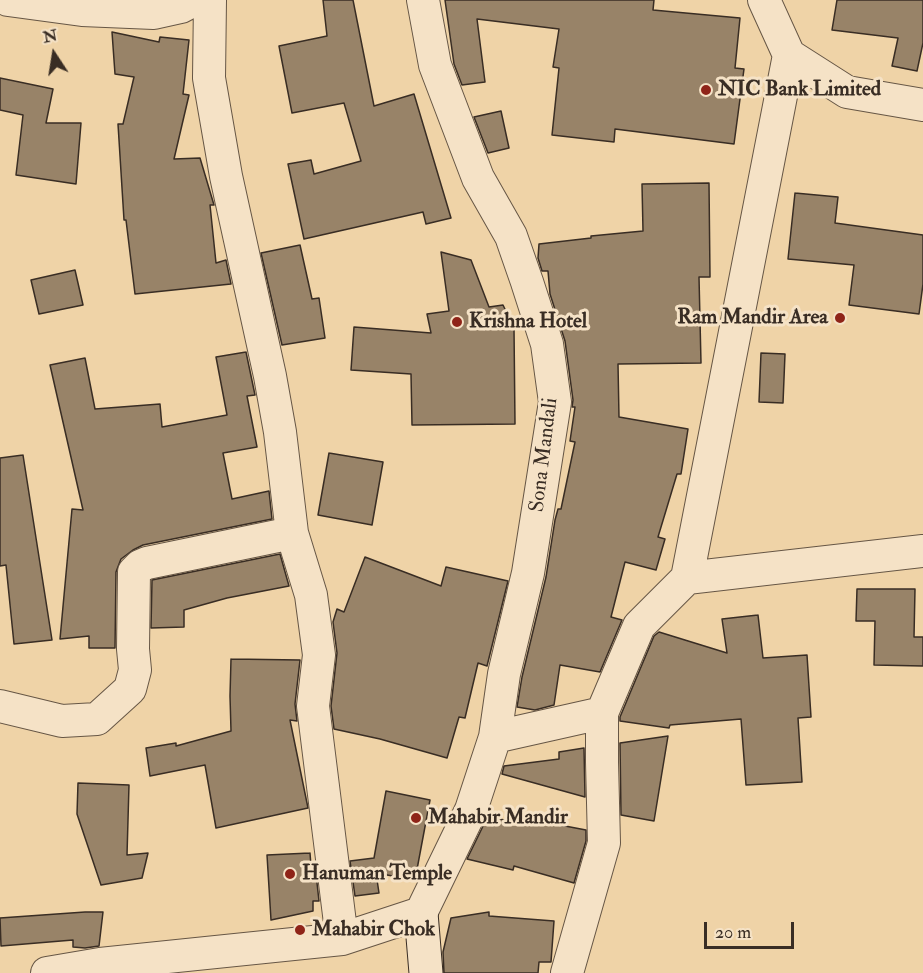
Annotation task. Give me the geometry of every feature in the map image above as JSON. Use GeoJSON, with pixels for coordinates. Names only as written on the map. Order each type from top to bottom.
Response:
{"type":"FeatureCollection","features":[{"type":"Feature","properties":{"kind":"street"},"geometry":{"type":"LineString","coordinates":[[0,13],[6,0],[82,10],[154,13],[181,7],[194,0]]}},
{"type":"Feature","properties":{"kind":"street"},"geometry":{"type":"LineString","coordinates":[[210,0],[209,78],[226,176],[270,376],[280,432],[292,533],[311,596],[319,655],[313,706],[342,939]]}},
{"type":"Feature","properties":{"kind":"street","name":"Sona Mandali"},"geometry":{"type":"LineString","coordinates":[[421,913],[471,810],[495,737],[504,674],[528,573],[555,402],[547,344],[512,236],[478,178],[435,64],[423,0]]}},
{"type":"Feature","properties":{"kind":"street"},"geometry":{"type":"LineString","coordinates":[[764,0],[789,55],[848,92],[923,105]]}},
{"type":"Feature","properties":{"kind":"street"},"geometry":{"type":"LineString","coordinates":[[567,973],[604,843],[602,713],[639,626],[687,578],[789,55]]}},
{"type":"Feature","properties":{"kind":"street"},"geometry":{"type":"LineString","coordinates":[[0,706],[62,720],[97,719],[130,689],[135,670],[134,572],[140,566],[292,533]]}},
{"type":"Feature","properties":{"kind":"street"},"geometry":{"type":"LineString","coordinates":[[687,578],[923,551]]}},
{"type":"Feature","properties":{"kind":"street"},"geometry":{"type":"LineString","coordinates":[[495,737],[602,713]]}},
{"type":"Feature","properties":{"kind":"street"},"geometry":{"type":"LineString","coordinates":[[47,973],[100,964],[342,939],[421,913],[426,973]]}},
{"type":"Feature","properties":{"kind":"street"},"geometry":{"type":"LineString","coordinates":[[243,973],[264,948]]}},
{"type":"Feature","properties":{"kind":"building"},"geometry":{"type":"Polygon","coordinates":[[[323,0],[353,0],[374,106],[414,94],[451,218],[426,224],[423,212],[304,239],[288,164],[311,160],[314,174],[361,161],[344,103],[292,113],[279,46],[327,36],[323,0]]]}},
{"type":"Feature","properties":{"kind":"building"},"geometry":{"type":"Polygon","coordinates":[[[445,0],[654,0],[653,10],[740,18],[735,68],[744,69],[734,144],[615,129],[614,142],[552,135],[559,68],[553,67],[559,29],[477,19],[485,82],[462,85],[454,64],[445,0]]]}},
{"type":"Feature","properties":{"kind":"building"},"geometry":{"type":"Polygon","coordinates":[[[837,0],[923,0],[923,43],[917,71],[892,66],[898,38],[832,30],[837,0]]]}},
{"type":"Feature","properties":{"kind":"building"},"geometry":{"type":"Polygon","coordinates":[[[112,32],[159,42],[160,37],[189,40],[183,94],[189,95],[174,159],[200,158],[214,205],[210,205],[216,263],[226,260],[231,284],[135,294],[126,220],[124,220],[118,124],[123,124],[134,77],[115,74],[112,32]]]}},
{"type":"Feature","properties":{"kind":"building"},"geometry":{"type":"Polygon","coordinates":[[[0,78],[53,89],[46,123],[81,123],[76,184],[16,175],[23,115],[0,110],[0,78]]]}},
{"type":"Feature","properties":{"kind":"building"},"geometry":{"type":"Polygon","coordinates":[[[501,111],[509,148],[488,153],[474,117],[501,111]]]}},
{"type":"Feature","properties":{"kind":"building"},"geometry":{"type":"Polygon","coordinates":[[[709,183],[710,277],[699,277],[701,363],[618,364],[619,417],[688,429],[681,474],[677,474],[658,537],[665,539],[656,570],[625,562],[611,617],[622,620],[600,672],[560,665],[554,705],[535,710],[517,707],[546,577],[555,520],[558,509],[561,509],[575,442],[570,441],[575,407],[572,407],[565,341],[550,294],[548,271],[542,271],[538,258],[539,244],[643,231],[642,184],[709,183]]]}},
{"type":"Feature","properties":{"kind":"building"},"geometry":{"type":"Polygon","coordinates":[[[795,193],[838,197],[835,223],[923,235],[923,284],[919,314],[849,305],[854,265],[788,259],[795,193]]]}},
{"type":"Feature","properties":{"kind":"building"},"geometry":{"type":"Polygon","coordinates":[[[300,245],[312,299],[319,298],[325,338],[282,345],[261,253],[300,245]]]}},
{"type":"Feature","properties":{"kind":"building"},"geometry":{"type":"Polygon","coordinates":[[[441,252],[471,260],[489,307],[503,305],[514,328],[515,424],[412,425],[411,374],[351,370],[354,327],[431,333],[427,314],[449,311],[441,252]]]}},
{"type":"Feature","properties":{"kind":"building"},"geometry":{"type":"Polygon","coordinates":[[[75,270],[83,305],[39,314],[31,280],[75,270]]]}},
{"type":"Feature","properties":{"kind":"building"},"geometry":{"type":"Polygon","coordinates":[[[246,352],[255,395],[247,396],[257,447],[223,453],[232,499],[269,491],[272,519],[143,545],[133,550],[121,559],[116,572],[115,648],[89,648],[89,636],[60,639],[72,509],[83,510],[50,365],[85,358],[95,409],[160,404],[162,427],[227,415],[216,357],[246,352]]]}},
{"type":"Feature","properties":{"kind":"building"},"geometry":{"type":"Polygon","coordinates":[[[761,353],[785,354],[783,403],[759,402],[761,353]]]}},
{"type":"Feature","properties":{"kind":"building"},"geometry":{"type":"Polygon","coordinates":[[[329,453],[383,462],[372,525],[318,515],[329,453]]]}},
{"type":"Feature","properties":{"kind":"building"},"geometry":{"type":"Polygon","coordinates":[[[23,455],[52,640],[14,644],[6,565],[0,566],[0,458],[23,455]]]}},
{"type":"Feature","properties":{"kind":"building"},"geometry":{"type":"Polygon","coordinates":[[[280,554],[289,586],[227,598],[184,610],[184,627],[151,628],[152,580],[280,554]]]}},
{"type":"Feature","properties":{"kind":"building"},"geometry":{"type":"Polygon","coordinates":[[[365,557],[441,586],[446,567],[508,581],[487,666],[478,663],[465,718],[459,717],[447,758],[334,729],[331,706],[337,653],[333,622],[337,609],[344,612],[365,557]]]}},
{"type":"Feature","properties":{"kind":"building"},"geometry":{"type":"Polygon","coordinates":[[[857,589],[915,589],[914,637],[923,637],[923,666],[874,665],[875,621],[856,621],[857,589]]]}},
{"type":"Feature","properties":{"kind":"building"},"geometry":{"type":"Polygon","coordinates":[[[758,615],[763,658],[807,655],[811,717],[798,718],[802,782],[746,785],[741,719],[670,725],[669,728],[620,721],[654,636],[659,632],[727,653],[722,619],[758,615]]]}},
{"type":"Feature","properties":{"kind":"building"},"geometry":{"type":"Polygon","coordinates":[[[231,659],[300,660],[295,704],[297,721],[290,720],[308,808],[216,828],[205,765],[150,776],[146,748],[176,743],[176,746],[231,731],[231,659]]]}},
{"type":"Feature","properties":{"kind":"building"},"geometry":{"type":"Polygon","coordinates":[[[668,736],[654,821],[621,815],[620,743],[668,736]]]}},
{"type":"Feature","properties":{"kind":"building"},"geometry":{"type":"Polygon","coordinates":[[[584,748],[585,797],[502,774],[504,766],[559,759],[559,752],[584,748]]]}},
{"type":"Feature","properties":{"kind":"building"},"geometry":{"type":"Polygon","coordinates":[[[78,783],[129,785],[127,855],[148,853],[142,878],[101,885],[77,814],[78,783]]]}},
{"type":"Feature","properties":{"kind":"building"},"geometry":{"type":"Polygon","coordinates":[[[386,791],[430,800],[415,880],[376,873],[379,893],[355,896],[350,861],[374,858],[386,791]]]}},
{"type":"Feature","properties":{"kind":"building"},"geometry":{"type":"Polygon","coordinates":[[[488,816],[524,825],[523,818],[586,830],[586,841],[574,883],[514,866],[513,870],[467,859],[488,816]]]}},
{"type":"Feature","properties":{"kind":"building","name":"Hanuman Temple"},"geometry":{"type":"Polygon","coordinates":[[[310,853],[311,866],[315,865],[319,901],[313,901],[313,911],[271,920],[267,855],[310,853]]]}},
{"type":"Feature","properties":{"kind":"building"},"geometry":{"type":"Polygon","coordinates":[[[103,912],[99,946],[73,947],[73,940],[1,946],[0,918],[103,912]]]}},
{"type":"Feature","properties":{"kind":"building"},"geometry":{"type":"Polygon","coordinates":[[[489,912],[489,916],[554,921],[551,962],[539,962],[538,973],[444,973],[443,952],[451,918],[489,912]]]}},
{"type":"Feature","properties":{"kind":"place","name":"NIC Bank Limited"},"geometry":{"type":"Point","coordinates":[706,90]}},
{"type":"Feature","properties":{"kind":"place","name":"Ram Mandir Area"},"geometry":{"type":"Point","coordinates":[840,318]}},
{"type":"Feature","properties":{"kind":"place","name":"Krishna Hotel"},"geometry":{"type":"Point","coordinates":[457,322]}},
{"type":"Feature","properties":{"kind":"place","name":"Mahabir Mandir"},"geometry":{"type":"Point","coordinates":[416,818]}},
{"type":"Feature","properties":{"kind":"place","name":"Hanuman Temple"},"geometry":{"type":"Point","coordinates":[290,874]}},
{"type":"Feature","properties":{"kind":"place","name":"Mahabir Chok"},"geometry":{"type":"Point","coordinates":[300,930]}}]}
